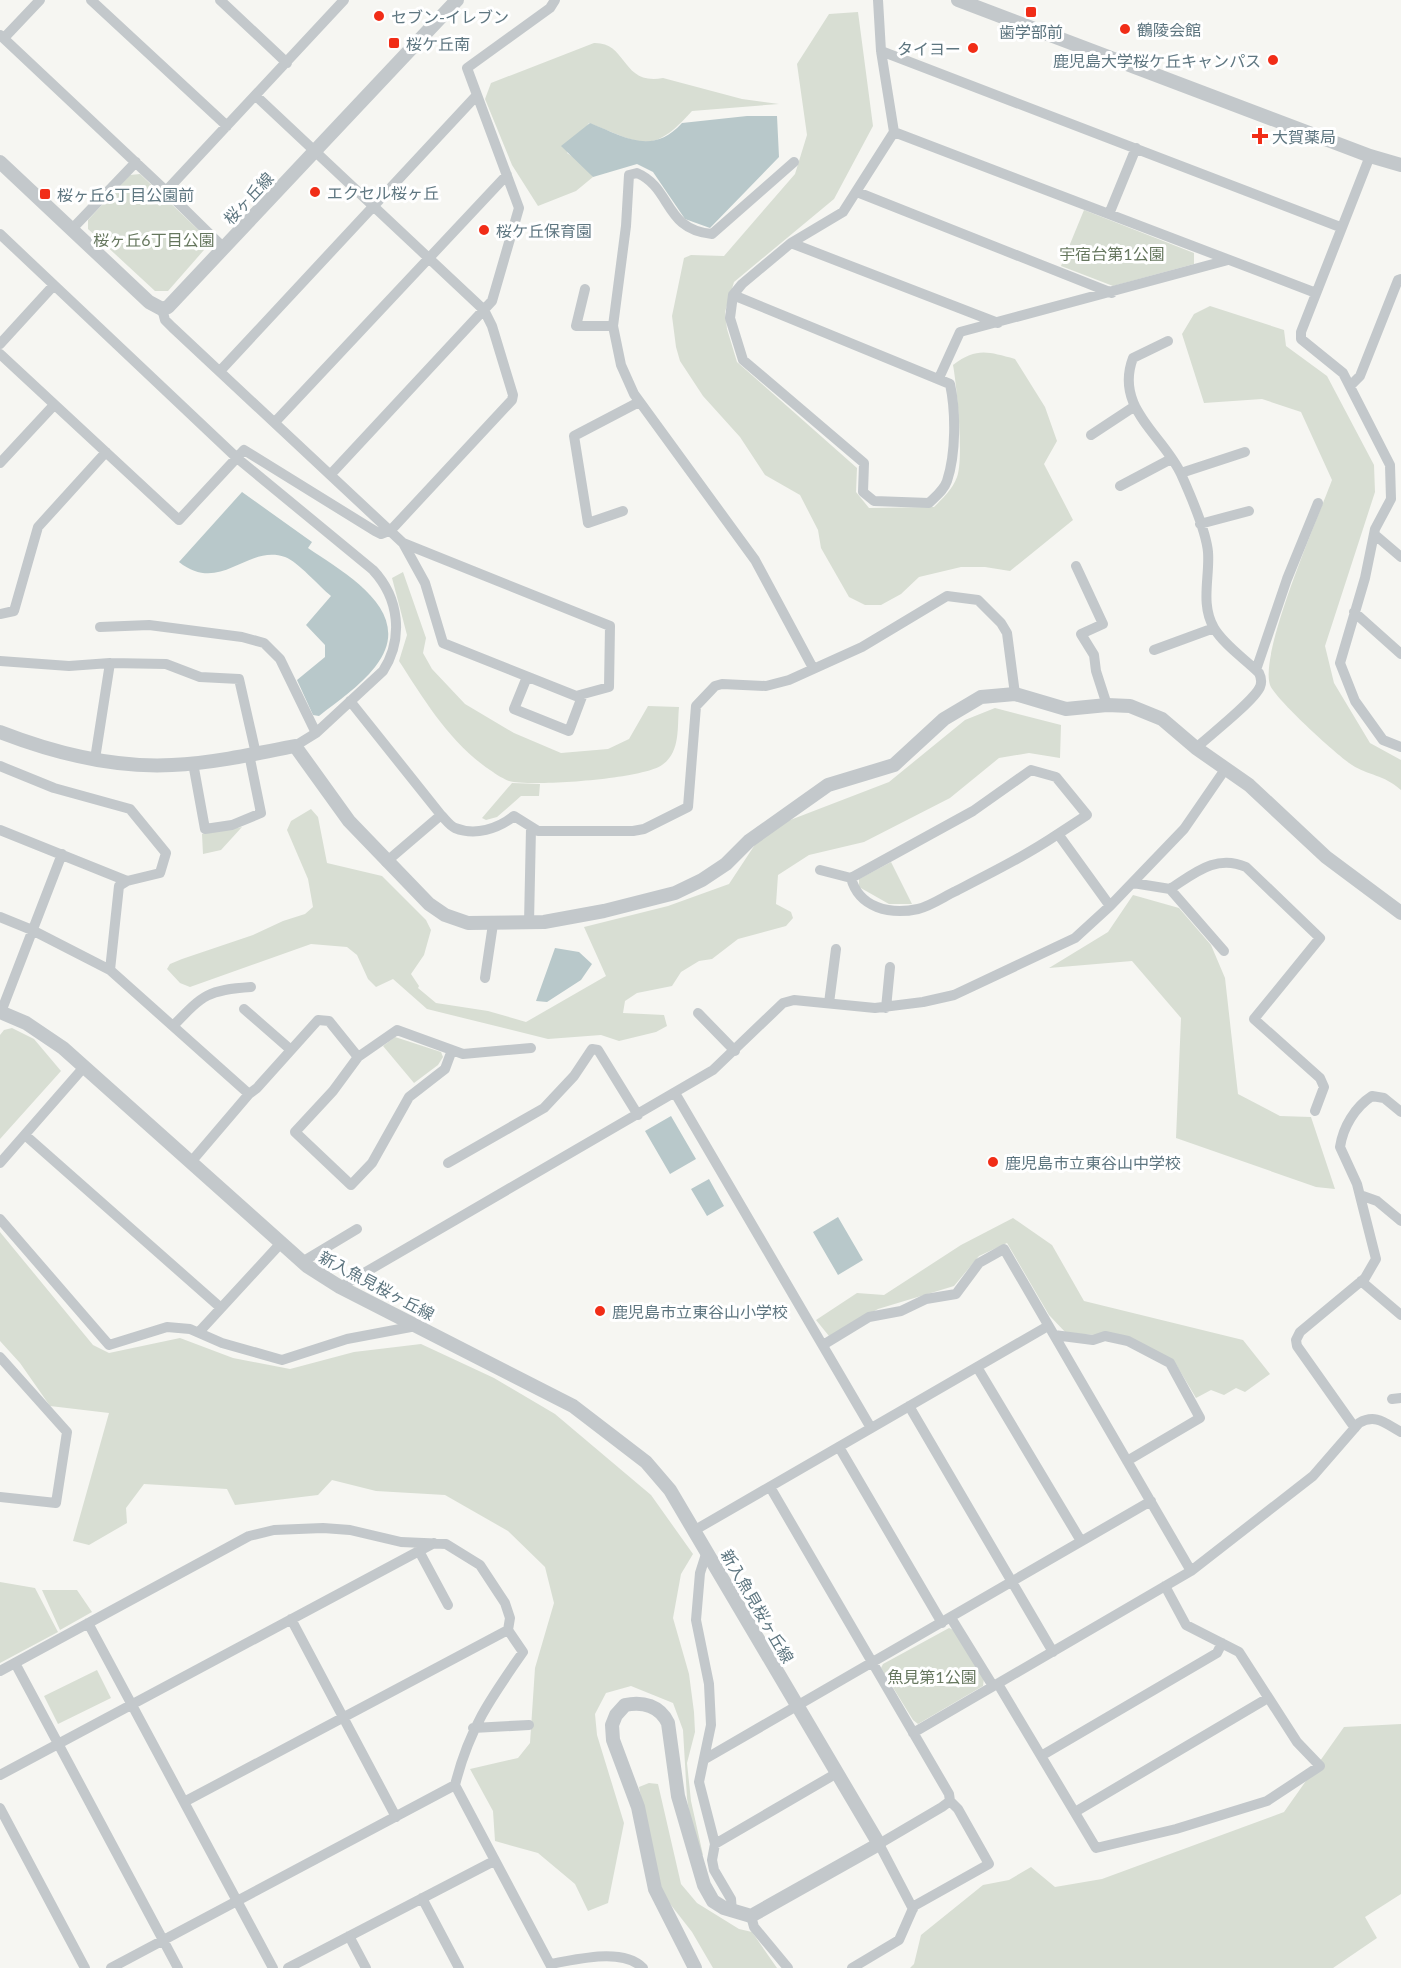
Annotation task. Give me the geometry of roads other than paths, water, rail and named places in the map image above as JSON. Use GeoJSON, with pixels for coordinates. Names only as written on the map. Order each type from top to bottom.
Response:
{"type":"FeatureCollection","features":[{"type":"Feature","properties":{"kind":"street"},"geometry":{"type":"LineString","coordinates":[[40,0],[2,37],[225,248]]}},
{"type":"Feature","properties":{"kind":"street"},"geometry":{"type":"LineString","coordinates":[[91,0],[227,126]]}},
{"type":"Feature","properties":{"kind":"street"},"geometry":{"type":"LineString","coordinates":[[220,0],[287,63]]}},
{"type":"Feature","properties":{"kind":"street"},"geometry":{"type":"LineString","coordinates":[[166,191],[344,0]]}},
{"type":"Feature","properties":{"kind":"street","name":"桜ヶ丘線"},"geometry":{"type":"LineString","coordinates":[[162,309],[176,299],[225,248],[457,0]]}},
{"type":"Feature","properties":{"kind":"street"},"geometry":{"type":"LineString","coordinates":[[331,474],[492,301],[519,208],[467,68],[550,8],[555,0]]}},
{"type":"Feature","properties":{"kind":"street"},"geometry":{"type":"LineString","coordinates":[[733,295],[950,384],[955,421],[947,480],[942,490],[929,503],[874,501],[863,492],[864,463],[743,360],[730,318],[733,295],[742,284],[791,243],[843,212],[894,132],[882,51],[878,0]]}},
{"type":"Feature","properties":{"kind":"street"},"geometry":{"type":"LineString","coordinates":[[958,0],[1370,156],[1401,165]]}},
{"type":"Feature","properties":{"kind":"street"},"geometry":{"type":"LineString","coordinates":[[882,51],[1340,227]]}},
{"type":"Feature","properties":{"kind":"street"},"geometry":{"type":"LineString","coordinates":[[220,371],[477,95]]}},
{"type":"Feature","properties":{"kind":"street"},"geometry":{"type":"LineString","coordinates":[[0,354],[179,520],[244,450],[375,531],[381,534],[391,530],[512,400],[513,395],[492,326],[484,310],[256,96]]}},
{"type":"Feature","properties":{"kind":"street"},"geometry":{"type":"LineString","coordinates":[[894,132],[1316,293]]}},
{"type":"Feature","properties":{"kind":"street"},"geometry":{"type":"LineString","coordinates":[[1109,214],[1136,148]]}},
{"type":"Feature","properties":{"kind":"street"},"geometry":{"type":"LineString","coordinates":[[1370,156],[1340,227],[1301,332],[1301,339],[1343,373],[1390,465],[1396,484],[1374,534],[1340,663],[1355,701],[1383,740],[1401,747]]}},
{"type":"Feature","properties":{"kind":"street"},"geometry":{"type":"LineString","coordinates":[[0,162],[149,302],[162,309],[165,320],[391,530],[402,543],[424,583],[442,643],[576,696],[609,687],[610,626],[402,543]]}},
{"type":"Feature","properties":{"kind":"street"},"geometry":{"type":"LineString","coordinates":[[72,230],[136,162]]}},
{"type":"Feature","properties":{"kind":"street"},"geometry":{"type":"LineString","coordinates":[[794,162],[712,234],[681,225],[650,178],[638,173],[629,176],[626,226],[613,326],[621,365],[639,402],[755,560],[813,668]]}},
{"type":"Feature","properties":{"kind":"street"},"geometry":{"type":"LineString","coordinates":[[275,422],[507,175]]}},
{"type":"Feature","properties":{"kind":"street"},"geometry":{"type":"LineString","coordinates":[[856,192],[1112,293]]}},
{"type":"Feature","properties":{"kind":"street"},"geometry":{"type":"LineString","coordinates":[[0,234],[237,458],[373,570],[385,583],[391,595],[396,624],[389,661],[383,671],[316,733],[296,746],[193,763],[138,765],[47,749],[0,732]]}},
{"type":"Feature","properties":{"kind":"street"},"geometry":{"type":"LineString","coordinates":[[791,243],[998,323]]}},
{"type":"Feature","properties":{"kind":"street"},"geometry":{"type":"LineString","coordinates":[[939,378],[960,332],[1228,260]]}},
{"type":"Feature","properties":{"kind":"street"},"geometry":{"type":"LineString","coordinates":[[1350,386],[1360,376],[1398,280],[1401,279]]}},
{"type":"Feature","properties":{"kind":"street"},"geometry":{"type":"LineString","coordinates":[[0,344],[54,285]]}},
{"type":"Feature","properties":{"kind":"street"},"geometry":{"type":"LineString","coordinates":[[585,288],[576,326],[613,326]]}},
{"type":"Feature","properties":{"kind":"street"},"geometry":{"type":"LineString","coordinates":[[1168,341],[1133,358],[1128,370],[1131,400],[1180,472],[1200,524],[1208,549],[1207,611],[1214,628],[1256,670],[1261,679],[1261,686],[1196,748]]}},
{"type":"Feature","properties":{"kind":"street"},"geometry":{"type":"LineString","coordinates":[[623,511],[588,523],[574,436],[639,402]]}},
{"type":"Feature","properties":{"kind":"street"},"geometry":{"type":"LineString","coordinates":[[0,463],[54,405]]}},
{"type":"Feature","properties":{"kind":"street"},"geometry":{"type":"LineString","coordinates":[[1091,435],[1135,406]]}},
{"type":"Feature","properties":{"kind":"street"},"geometry":{"type":"LineString","coordinates":[[0,614],[14,611],[38,527],[106,452]]}},
{"type":"Feature","properties":{"kind":"street"},"geometry":{"type":"LineString","coordinates":[[1180,472],[1245,452]]}},
{"type":"Feature","properties":{"kind":"street"},"geometry":{"type":"LineString","coordinates":[[1120,486],[1171,459]]}},
{"type":"Feature","properties":{"kind":"street"},"geometry":{"type":"LineString","coordinates":[[1256,670],[1287,579],[1318,503]]}},
{"type":"Feature","properties":{"kind":"street"},"geometry":{"type":"LineString","coordinates":[[1200,524],[1249,510]]}},
{"type":"Feature","properties":{"kind":"street"},"geometry":{"type":"LineString","coordinates":[[1374,534],[1401,557]]}},
{"type":"Feature","properties":{"kind":"street"},"geometry":{"type":"LineString","coordinates":[[1076,566],[1103,624],[1081,634],[1094,655],[1096,671],[1107,705]]}},
{"type":"Feature","properties":{"kind":"street"},"geometry":{"type":"LineString","coordinates":[[350,701],[453,828],[493,830],[514,816],[538,831],[633,831],[644,829],[688,807],[692,730],[696,706],[704,695],[722,684],[776,685],[862,646],[947,596],[978,600],[1007,633],[1015,694]]}},
{"type":"Feature","properties":{"kind":"street"},"geometry":{"type":"LineString","coordinates":[[1354,612],[1401,654]]}},
{"type":"Feature","properties":{"kind":"street"},"geometry":{"type":"LineString","coordinates":[[100,627],[148,625],[242,637],[264,643],[280,659],[316,733]]}},
{"type":"Feature","properties":{"kind":"street"},"geometry":{"type":"LineString","coordinates":[[1154,650],[1214,628]]}},
{"type":"Feature","properties":{"kind":"street"},"geometry":{"type":"LineString","coordinates":[[0,662],[69,666],[110,663],[166,664],[200,677],[239,679],[261,813],[223,826],[205,829],[193,763]]}},
{"type":"Feature","properties":{"kind":"street"},"geometry":{"type":"LineString","coordinates":[[95,759],[110,663]]}},
{"type":"Feature","properties":{"kind":"street"},"geometry":{"type":"LineString","coordinates":[[527,677],[514,709],[569,731],[583,694]]}},
{"type":"Feature","properties":{"kind":"street"},"geometry":{"type":"LineString","coordinates":[[296,746],[349,821],[386,862],[429,904],[446,915],[468,922],[529,923],[604,911],[675,893],[702,880],[726,864],[749,841],[828,785],[894,765],[962,707],[981,697],[1015,694],[1066,709],[1107,705],[1130,706],[1162,719],[1196,748],[1267,800],[1326,857],[1401,913]]}},
{"type":"Feature","properties":{"kind":"street"},"geometry":{"type":"LineString","coordinates":[[0,766],[54,788],[130,809],[167,857],[160,873],[127,881],[119,886],[110,970]]}},
{"type":"Feature","properties":{"kind":"street"},"geometry":{"type":"LineString","coordinates":[[340,1287],[713,1070],[783,1003],[794,1000],[886,1008],[954,995],[1076,938],[1184,829],[1226,768]]}},
{"type":"Feature","properties":{"kind":"street"},"geometry":{"type":"LineString","coordinates":[[820,870],[851,878],[973,811],[1030,770],[1056,777],[1087,815],[1027,855],[920,909],[891,911],[876,907],[855,893],[851,878]]}},
{"type":"Feature","properties":{"kind":"street"},"geometry":{"type":"LineString","coordinates":[[386,862],[441,815]]}},
{"type":"Feature","properties":{"kind":"street"},"geometry":{"type":"LineString","coordinates":[[529,923],[531,828]]}},
{"type":"Feature","properties":{"kind":"street"},"geometry":{"type":"LineString","coordinates":[[0,830],[127,881]]}},
{"type":"Feature","properties":{"kind":"street"},"geometry":{"type":"LineString","coordinates":[[1058,834],[1110,906]]}},
{"type":"Feature","properties":{"kind":"street"},"geometry":{"type":"LineString","coordinates":[[0,1012],[62,854]]}},
{"type":"Feature","properties":{"kind":"street"},"geometry":{"type":"LineString","coordinates":[[1170,889],[1211,863],[1236,863],[1246,867],[1320,938],[1254,1019],[1320,1078],[1324,1087],[1315,1111]]}},
{"type":"Feature","properties":{"kind":"street"},"geometry":{"type":"LineString","coordinates":[[1133,883],[1170,889],[1224,951]]}},
{"type":"Feature","properties":{"kind":"street"},"geometry":{"type":"LineString","coordinates":[[0,917],[32,930],[110,970],[249,1094]]}},
{"type":"Feature","properties":{"kind":"street"},"geometry":{"type":"LineString","coordinates":[[485,978],[493,924]]}},
{"type":"Feature","properties":{"kind":"street"},"geometry":{"type":"LineString","coordinates":[[829,1003],[836,949]]}},
{"type":"Feature","properties":{"kind":"street"},"geometry":{"type":"LineString","coordinates":[[886,1008],[890,967]]}},
{"type":"Feature","properties":{"kind":"street"},"geometry":{"type":"LineString","coordinates":[[173,1026],[200,999],[218,990],[251,987]]}},
{"type":"Feature","properties":{"kind":"street"},"geometry":{"type":"LineString","coordinates":[[244,1009],[291,1050]]}},
{"type":"Feature","properties":{"kind":"street","name":"新入魚見桜ヶ丘線"},"geometry":{"type":"LineString","coordinates":[[0,1012],[41,1032],[84,1067],[302,1262],[340,1287],[573,1406],[646,1462],[670,1490],[695,1530],[879,1844]]}},
{"type":"Feature","properties":{"kind":"street"},"geometry":{"type":"LineString","coordinates":[[698,1013],[735,1051]]}},
{"type":"Feature","properties":{"kind":"street"},"geometry":{"type":"LineString","coordinates":[[191,1162],[249,1094],[318,1020],[329,1021],[358,1057]]}},
{"type":"Feature","properties":{"kind":"street"},"geometry":{"type":"LineString","coordinates":[[452,1050],[445,1069],[409,1097],[372,1163],[351,1185],[295,1132],[333,1091],[358,1057],[392,1032],[401,1030],[463,1054],[531,1048]]}},
{"type":"Feature","properties":{"kind":"street"},"geometry":{"type":"LineString","coordinates":[[447,1163],[544,1108],[574,1076],[592,1050],[597,1050],[606,1060],[638,1115]]}},
{"type":"Feature","properties":{"kind":"street"},"geometry":{"type":"LineString","coordinates":[[0,1163],[84,1067]]}},
{"type":"Feature","properties":{"kind":"street"},"geometry":{"type":"LineString","coordinates":[[675,1093],[871,1428]]}},
{"type":"Feature","properties":{"kind":"street"},"geometry":{"type":"LineString","coordinates":[[1355,1428],[1297,1346],[1296,1340],[1300,1332],[1361,1281],[1372,1269],[1376,1259],[1376,1249],[1360,1195],[1340,1147],[1347,1124],[1364,1101],[1372,1096],[1384,1098],[1401,1112]]}},
{"type":"Feature","properties":{"kind":"street"},"geometry":{"type":"LineString","coordinates":[[25,1135],[221,1308]]}},
{"type":"Feature","properties":{"kind":"street"},"geometry":{"type":"LineString","coordinates":[[1360,1195],[1377,1201],[1401,1221]]}},
{"type":"Feature","properties":{"kind":"street"},"geometry":{"type":"LineString","coordinates":[[0,1220],[110,1345],[167,1327],[199,1332],[222,1342],[282,1360],[347,1339],[416,1326]]}},
{"type":"Feature","properties":{"kind":"street"},"geometry":{"type":"LineString","coordinates":[[302,1262],[357,1229]]}},
{"type":"Feature","properties":{"kind":"street"},"geometry":{"type":"LineString","coordinates":[[199,1332],[281,1243]]}},
{"type":"Feature","properties":{"kind":"street"},"geometry":{"type":"LineString","coordinates":[[823,1345],[869,1317],[901,1311],[926,1299],[956,1294],[979,1263],[1004,1249],[1191,1571]]}},
{"type":"Feature","properties":{"kind":"street"},"geometry":{"type":"LineString","coordinates":[[1361,1281],[1401,1315]]}},
{"type":"Feature","properties":{"kind":"street"},"geometry":{"type":"LineString","coordinates":[[695,1530],[977,1366],[1051,1330],[1093,1340],[1105,1336],[1128,1341],[1170,1363],[1200,1418],[1127,1461]]}},
{"type":"Feature","properties":{"kind":"street"},"geometry":{"type":"LineString","coordinates":[[0,1357],[67,1432],[56,1503],[0,1497]]}},
{"type":"Feature","properties":{"kind":"street"},"geometry":{"type":"LineString","coordinates":[[977,1366],[1081,1542]]}},
{"type":"Feature","properties":{"kind":"street"},"geometry":{"type":"LineString","coordinates":[[909,1406],[1053,1652]]}},
{"type":"Feature","properties":{"kind":"street"},"geometry":{"type":"LineString","coordinates":[[913,1733],[1191,1571],[1313,1476],[1355,1428],[1366,1419],[1381,1419],[1401,1432]]}},
{"type":"Feature","properties":{"kind":"street"},"geometry":{"type":"LineString","coordinates":[[839,1447],[947,1620],[996,1685],[1096,1848],[1176,1829],[1267,1801],[1320,1766],[1297,1742],[1239,1652],[1186,1624],[1165,1586]]}},
{"type":"Feature","properties":{"kind":"street"},"geometry":{"type":"LineString","coordinates":[[770,1487],[950,1794],[950,1801],[958,1809],[989,1864],[913,1909],[899,1940],[852,1968]]}},
{"type":"Feature","properties":{"kind":"street"},"geometry":{"type":"LineString","coordinates":[[705,1759],[873,1664],[1151,1501]]}},
{"type":"Feature","properties":{"kind":"street"},"geometry":{"type":"LineString","coordinates":[[0,1671],[249,1536],[264,1532],[350,1530],[401,1542],[435,1543],[452,1547],[480,1565],[505,1603],[510,1618],[508,1630],[523,1652],[473,1728],[464,1748],[455,1785],[551,1966],[607,1956],[639,1964],[644,1968]]}},
{"type":"Feature","properties":{"kind":"street"},"geometry":{"type":"LineString","coordinates":[[0,1775],[435,1543]]}},
{"type":"Feature","properties":{"kind":"street"},"geometry":{"type":"LineString","coordinates":[[419,1551],[448,1605]]}},
{"type":"Feature","properties":{"kind":"street"},"geometry":{"type":"LineString","coordinates":[[707,1551],[700,1573],[696,1620],[710,1698],[711,1725],[699,1782],[715,1844],[712,1860],[714,1870],[731,1899],[732,1912]]}},
{"type":"Feature","properties":{"kind":"street"},"geometry":{"type":"LineString","coordinates":[[291,1619],[396,1817]]}},
{"type":"Feature","properties":{"kind":"street"},"geometry":{"type":"LineString","coordinates":[[88,1623],[273,1968]]}},
{"type":"Feature","properties":{"kind":"street"},"geometry":{"type":"LineString","coordinates":[[184,1802],[508,1630]]}},
{"type":"Feature","properties":{"kind":"street"},"geometry":{"type":"LineString","coordinates":[[1041,1756],[1217,1653],[1222,1643]]}},
{"type":"Feature","properties":{"kind":"street"},"geometry":{"type":"LineString","coordinates":[[15,1663],[178,1968]]}},
{"type":"Feature","properties":{"kind":"street"},"geometry":{"type":"LineString","coordinates":[[1075,1812],[1268,1698]]}},
{"type":"Feature","properties":{"kind":"street"},"geometry":{"type":"LineString","coordinates":[[695,1968],[659,1901],[638,1808],[613,1740],[612,1725],[616,1715],[625,1705],[649,1704],[664,1715],[673,1744],[678,1796],[704,1885],[713,1900],[732,1912],[751,1916],[950,1801]]}},
{"type":"Feature","properties":{"kind":"street"},"geometry":{"type":"LineString","coordinates":[[473,1728],[529,1725]]}},
{"type":"Feature","properties":{"kind":"street"},"geometry":{"type":"LineString","coordinates":[[715,1844],[837,1773]]}},
{"type":"Feature","properties":{"kind":"street"},"geometry":{"type":"LineString","coordinates":[[111,1968],[455,1785]]}},
{"type":"Feature","properties":{"kind":"street"},"geometry":{"type":"LineString","coordinates":[[0,1808],[85,1968]]}},
{"type":"Feature","properties":{"kind":"street"},"geometry":{"type":"LineString","coordinates":[[879,1844],[913,1909]]}},
{"type":"Feature","properties":{"kind":"street"},"geometry":{"type":"LineString","coordinates":[[288,1968],[494,1861]]}},
{"type":"Feature","properties":{"kind":"street"},"geometry":{"type":"LineString","coordinates":[[422,1898],[459,1968]]}},
{"type":"Feature","properties":{"kind":"street"},"geometry":{"type":"LineString","coordinates":[[751,1916],[754,1927],[788,1968]]}},
{"type":"Feature","properties":{"kind":"street"},"geometry":{"type":"LineString","coordinates":[[349,1936],[366,1968]]}},
{"type":"Feature","properties":{"kind":"place","name":"歯学部前"},"geometry":{"type":"Point","coordinates":[1031,12]}},
{"type":"Feature","properties":{"kind":"place","name":"セブン-イレブン"},"geometry":{"type":"Point","coordinates":[379,16]}},
{"type":"Feature","properties":{"kind":"place","name":"鶴陵会館"},"geometry":{"type":"Point","coordinates":[1125,29]}},
{"type":"Feature","properties":{"kind":"place","name":"桜ケ丘南"},"geometry":{"type":"Point","coordinates":[394,43]}},
{"type":"Feature","properties":{"kind":"place","name":"タイヨー"},"geometry":{"type":"Point","coordinates":[973,48]}},
{"type":"Feature","properties":{"kind":"place","name":"鹿児島大学桜ケ丘キャンパス"},"geometry":{"type":"Point","coordinates":[1273,60]}},
{"type":"Feature","properties":{"kind":"place","name":"大賀薬局"},"geometry":{"type":"Point","coordinates":[1260,136]}},
{"type":"Feature","properties":{"kind":"place","name":"エクセル桜ヶ丘"},"geometry":{"type":"Point","coordinates":[315,192]}},
{"type":"Feature","properties":{"kind":"place","name":"桜ヶ丘6丁目公園前"},"geometry":{"type":"Point","coordinates":[45,194]}},
{"type":"Feature","properties":{"kind":"place","name":"桜ケ丘保育園"},"geometry":{"type":"Point","coordinates":[484,230]}},
{"type":"Feature","properties":{"kind":"place","name":"鹿児島市立東谷山中学校"},"geometry":{"type":"Point","coordinates":[993,1162]}},
{"type":"Feature","properties":{"kind":"place","name":"鹿児島市立東谷山小学校"},"geometry":{"type":"Point","coordinates":[600,1311]}},
{"type":"Feature","properties":{"kind":"park label","name":"桜ヶ丘6丁目公園"},"geometry":{"type":"Point","coordinates":[154,239]}},
{"type":"Feature","properties":{"kind":"park label","name":"宇宿台第1公園"},"geometry":{"type":"Point","coordinates":[1112,253]}},
{"type":"Feature","properties":{"kind":"park label","name":"魚見第1公園"},"geometry":{"type":"Point","coordinates":[932,1676]}}]}
